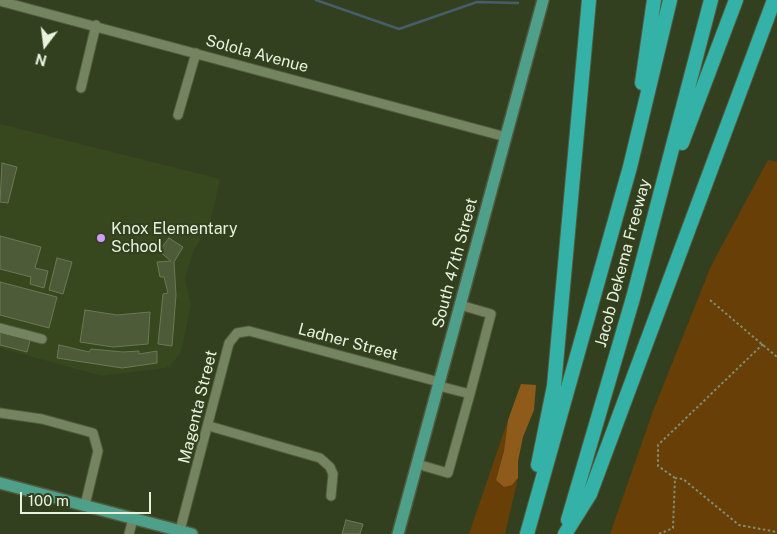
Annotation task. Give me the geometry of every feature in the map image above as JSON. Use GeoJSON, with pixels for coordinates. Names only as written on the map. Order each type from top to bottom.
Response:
{"type":"FeatureCollection","features":[{"type":"Feature","properties":{"kind":"highway"},"geometry":{"type":"LineString","coordinates":[[523,534],[554,386],[590,0]]}},
{"type":"Feature","properties":{"kind":"highway"},"geometry":{"type":"LineString","coordinates":[[630,167],[654,0]]}},
{"type":"Feature","properties":{"kind":"highway","name":"Jacob Dekema Freeway"},"geometry":{"type":"LineString","coordinates":[[527,534],[630,167],[670,0]]}},
{"type":"Feature","properties":{"kind":"highway","name":"Jacob Dekema Freeway"},"geometry":{"type":"LineString","coordinates":[[565,534],[633,298],[711,0]]}},
{"type":"Feature","properties":{"kind":"highway"},"geometry":{"type":"LineString","coordinates":[[633,298],[685,133],[736,0]]}},
{"type":"Feature","properties":{"kind":"highway"},"geometry":{"type":"LineString","coordinates":[[565,534],[590,494],[774,0]]}},
{"type":"Feature","properties":{"kind":"main road","name":"South 47th Street"},"geometry":{"type":"LineString","coordinates":[[398,534],[543,0]]}},
{"type":"Feature","properties":{"kind":"main road"},"geometry":{"type":"LineString","coordinates":[[0,483],[184,533]]}},
{"type":"Feature","properties":{"kind":"street","name":"Solola Avenue"},"geometry":{"type":"LineString","coordinates":[[0,1],[96,25],[506,137]]}},
{"type":"Feature","properties":{"kind":"street"},"geometry":{"type":"LineString","coordinates":[[81,88],[96,25]]}},
{"type":"Feature","properties":{"kind":"street"},"geometry":{"type":"LineString","coordinates":[[178,115],[196,52]]}},
{"type":"Feature","properties":{"kind":"street"},"geometry":{"type":"LineString","coordinates":[[417,464],[448,473],[470,394],[491,314],[460,305]]}},
{"type":"Feature","properties":{"kind":"street"},"geometry":{"type":"LineString","coordinates":[[0,328],[42,339]]}},
{"type":"Feature","properties":{"kind":"street","name":"Ladner Street"},"geometry":{"type":"LineString","coordinates":[[249,331],[470,394]]}},
{"type":"Feature","properties":{"kind":"street","name":"Magenta Street"},"geometry":{"type":"LineString","coordinates":[[184,533],[230,343],[237,333],[249,331]]}},
{"type":"Feature","properties":{"kind":"street"},"geometry":{"type":"LineString","coordinates":[[0,413],[42,419],[93,433],[98,451],[85,506]]}},
{"type":"Feature","properties":{"kind":"street"},"geometry":{"type":"LineString","coordinates":[[209,426],[320,458],[330,467],[333,474],[331,496]]}},
{"type":"Feature","properties":{"kind":"street"},"geometry":{"type":"LineString","coordinates":[[129,534],[133,519]]}},
{"type":"Feature","properties":{"kind":"path"},"geometry":{"type":"LineString","coordinates":[[710,300],[777,356]]}},
{"type":"Feature","properties":{"kind":"path"},"geometry":{"type":"LineString","coordinates":[[763,344],[658,445],[658,466],[675,478],[683,479],[739,525],[777,532]]}},
{"type":"Feature","properties":{"kind":"path"},"geometry":{"type":"LineString","coordinates":[[659,534],[673,528],[675,478]]}},
{"type":"Feature","properties":{"kind":"shaded area","name":"Knox Elementary School"},"geometry":{"type":"Polygon","coordinates":[[[0,124],[220,179],[210,224],[193,252],[185,279],[191,305],[181,352],[171,365],[165,368],[102,376],[0,348],[0,124]]]}},
{"type":"Feature","properties":{"kind":"shaded area"},"geometry":{"type":"Polygon","coordinates":[[[768,160],[777,162],[777,534],[610,534],[653,411],[711,266],[768,160]]]}},
{"type":"Feature","properties":{"kind":"shaded area"},"geometry":{"type":"Polygon","coordinates":[[[521,384],[536,385],[534,410],[523,437],[518,461],[518,478],[512,485],[504,487],[496,480],[504,451],[508,420],[521,384]]]}},
{"type":"Feature","properties":{"kind":"shaded area"},"geometry":{"type":"Polygon","coordinates":[[[508,420],[504,451],[496,480],[512,485],[518,478],[505,534],[469,534],[508,420]]]}},
{"type":"Feature","properties":{"kind":"building"},"geometry":{"type":"Polygon","coordinates":[[[2,163],[17,167],[8,203],[0,202],[2,163]]]}},
{"type":"Feature","properties":{"kind":"building"},"geometry":{"type":"Polygon","coordinates":[[[0,236],[41,247],[35,268],[48,271],[44,288],[30,284],[31,277],[0,269],[0,236]]]}},
{"type":"Feature","properties":{"kind":"building"},"geometry":{"type":"Polygon","coordinates":[[[169,238],[183,247],[174,262],[176,295],[172,346],[158,344],[163,294],[168,293],[164,277],[160,277],[157,262],[171,261],[159,251],[169,238]]]}},
{"type":"Feature","properties":{"kind":"building"},"geometry":{"type":"Polygon","coordinates":[[[57,258],[72,262],[63,294],[49,290],[57,258]]]}},
{"type":"Feature","properties":{"kind":"building"},"geometry":{"type":"Polygon","coordinates":[[[0,282],[57,297],[49,328],[0,315],[0,282]]]}},
{"type":"Feature","properties":{"kind":"building"},"geometry":{"type":"Polygon","coordinates":[[[85,310],[117,315],[150,312],[148,344],[113,347],[80,342],[85,310]]]}},
{"type":"Feature","properties":{"kind":"building"},"geometry":{"type":"Polygon","coordinates":[[[0,329],[31,337],[27,352],[0,345],[0,329]]]}},
{"type":"Feature","properties":{"kind":"building"},"geometry":{"type":"Polygon","coordinates":[[[59,345],[89,352],[91,349],[123,352],[139,351],[139,354],[157,351],[157,363],[122,368],[57,358],[59,345]]]}},
{"type":"Feature","properties":{"kind":"building"},"geometry":{"type":"Polygon","coordinates":[[[346,520],[363,524],[360,534],[342,534],[346,520]]]}},
{"type":"Feature","properties":{"kind":"waterway"},"geometry":{"type":"LineString","coordinates":[[316,0],[399,29],[477,2],[518,3]]}},
{"type":"Feature","properties":{"kind":"place","name":"Knox Elementary School"},"geometry":{"type":"Point","coordinates":[101,238]}}]}
